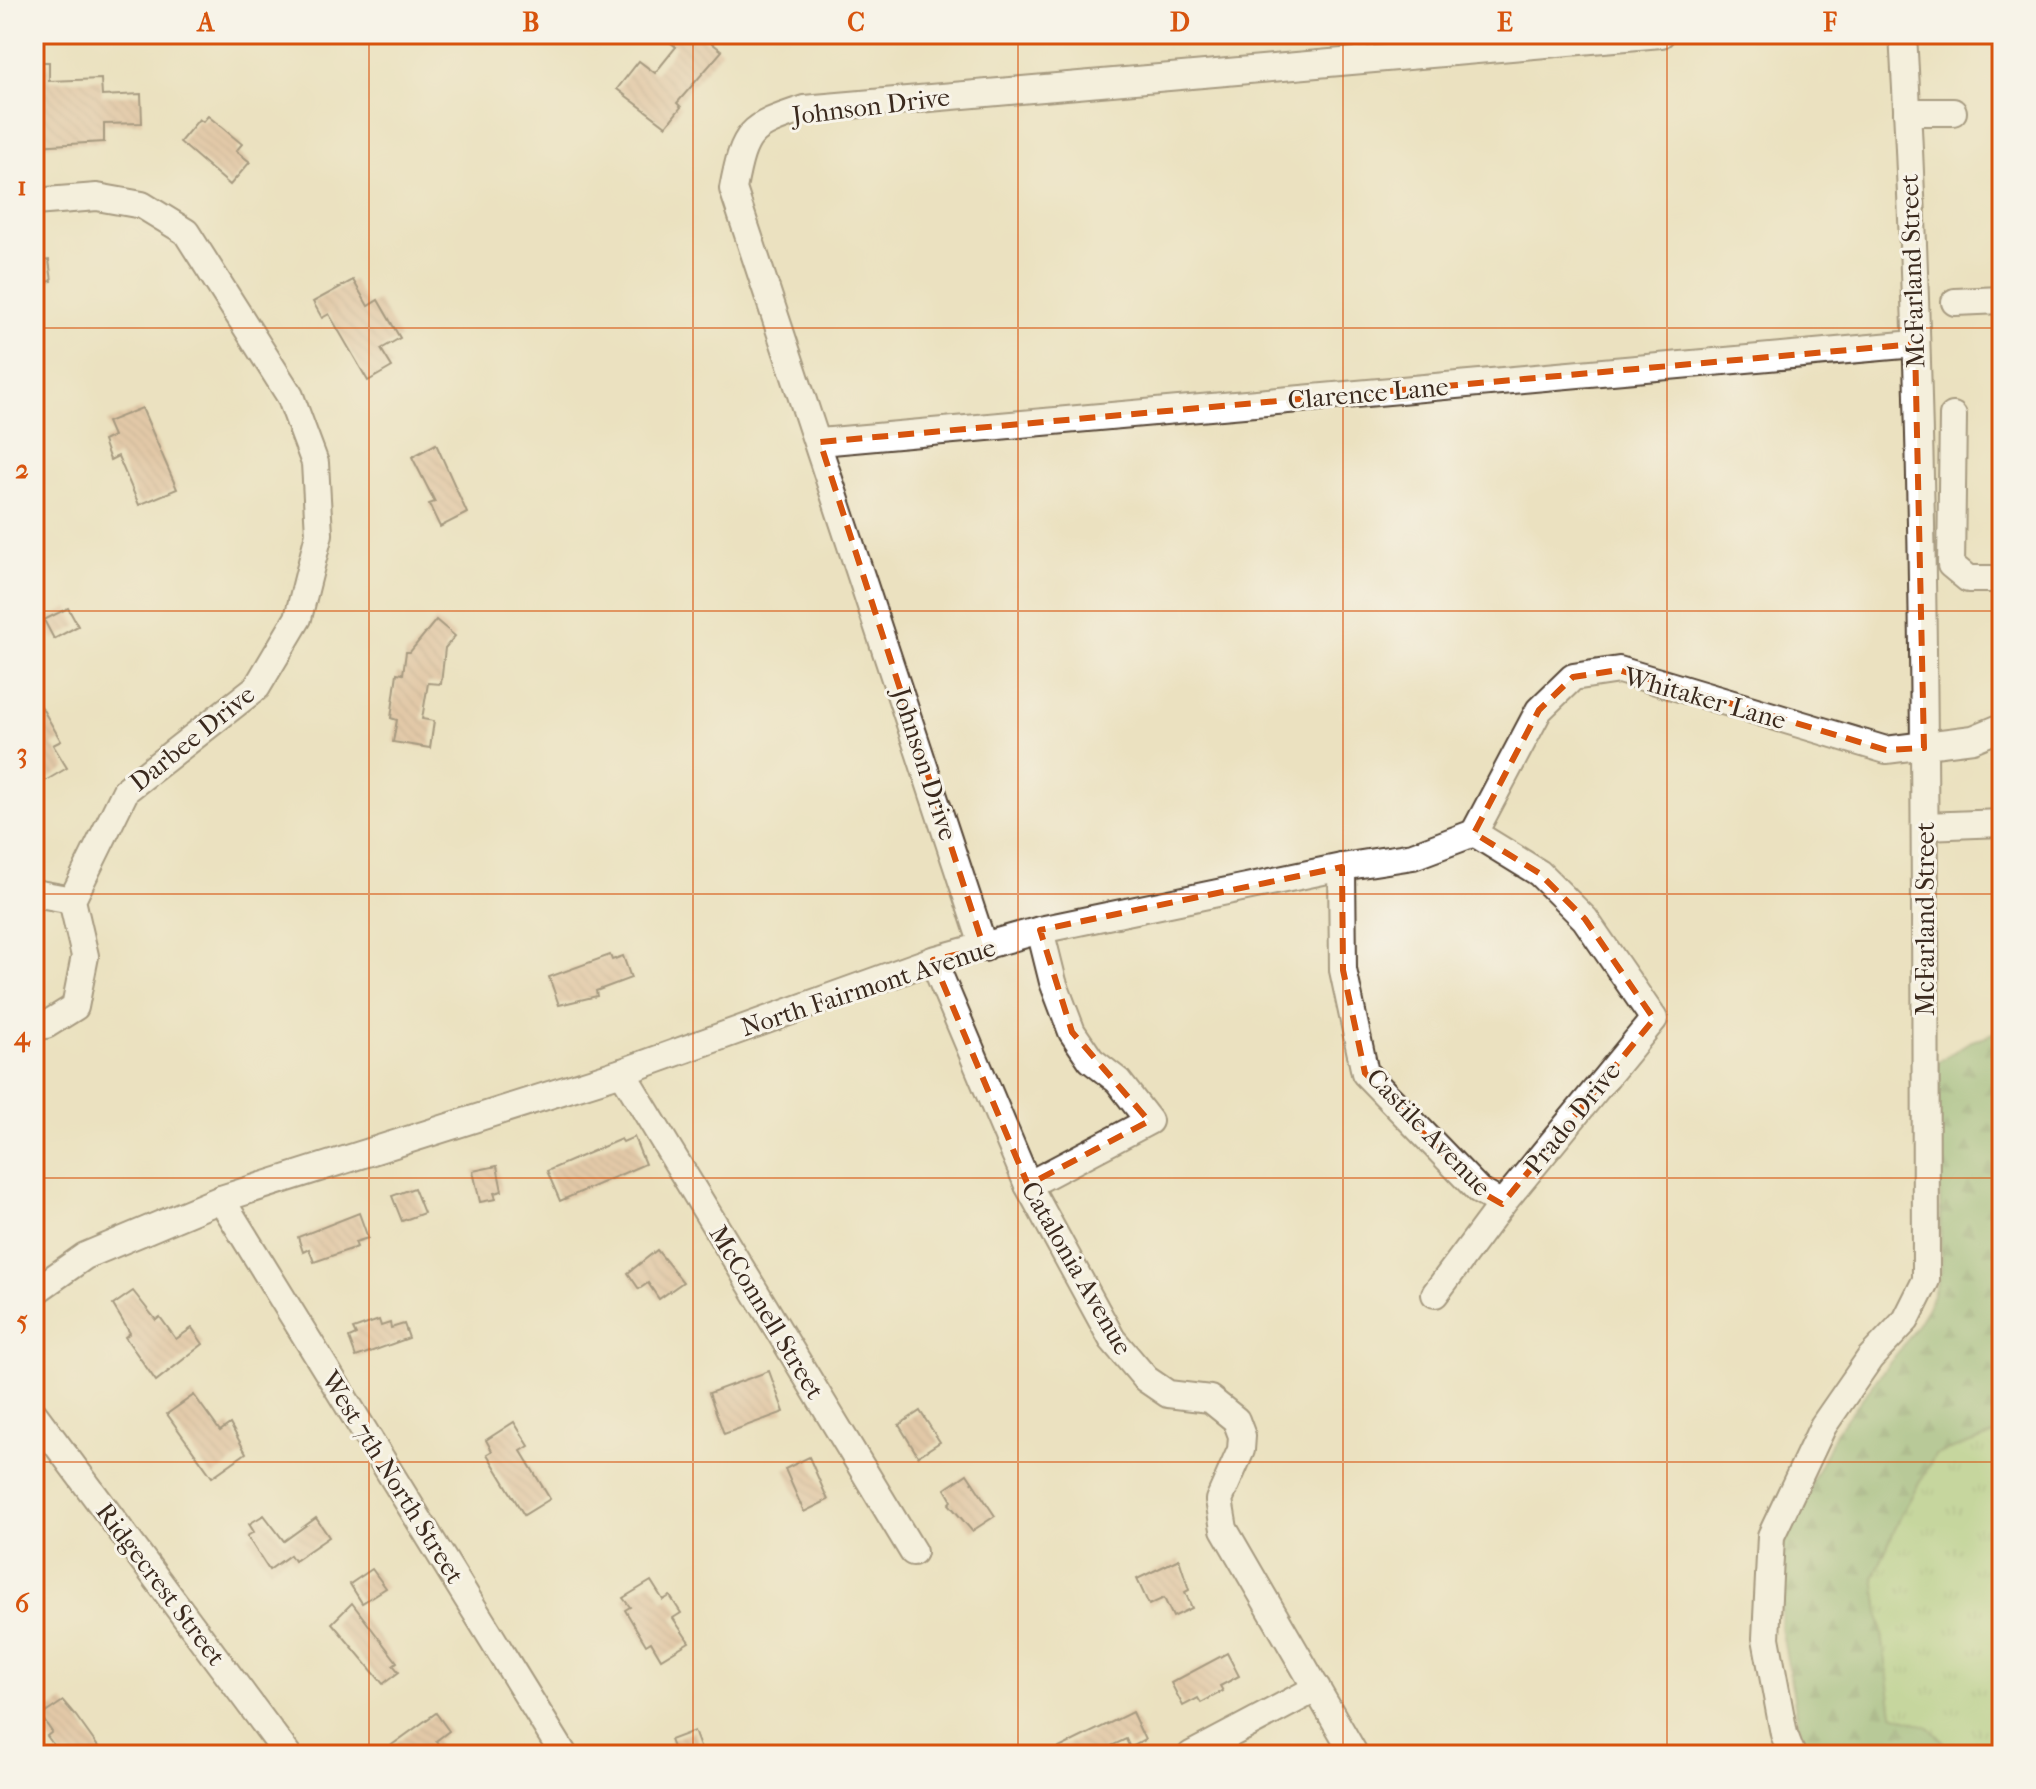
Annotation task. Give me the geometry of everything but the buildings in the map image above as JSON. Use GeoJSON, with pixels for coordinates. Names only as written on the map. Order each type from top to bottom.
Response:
{"type":"FeatureCollection","features":[{"type":"Feature","properties":{"kind":"street","name":"Johnson Drive"},"geometry":{"type":"LineString","coordinates":[[984,948],[820,442],[733,189],[741,148],[761,123],[804,109],[1661,34]]}},
{"type":"Feature","properties":{"kind":"street","name":"McFarland Street"},"geometry":{"type":"LineString","coordinates":[[1792,1755],[1784,1734],[1766,1638],[1771,1536],[1823,1426],[1870,1358],[1906,1320],[1926,1280],[1924,748],[1915,344],[1903,34]]}},
{"type":"Feature","properties":{"kind":"street"},"geometry":{"type":"LineString","coordinates":[[1907,112],[1953,112]]}},
{"type":"Feature","properties":{"kind":"street","name":"Darbee Drive"},"geometry":{"type":"LineString","coordinates":[[34,202],[97,197],[142,205],[186,232],[290,396],[315,463],[319,534],[298,618],[257,687],[126,790],[72,900]]}},
{"type":"Feature","properties":{"kind":"street"},"geometry":{"type":"LineString","coordinates":[[1955,302],[2002,300]]}},
{"type":"Feature","properties":{"kind":"street","name":"Clarence Lane"},"geometry":{"type":"LineString","coordinates":[[820,442],[1915,344]]}},
{"type":"Feature","properties":{"kind":"street"},"geometry":{"type":"LineString","coordinates":[[1953,416],[1951,565],[1968,579],[2002,579]]}},
{"type":"Feature","properties":{"kind":"street","name":"Whitaker Lane"},"geometry":{"type":"LineString","coordinates":[[1474,833],[1539,710],[1573,677],[1619,670],[1886,750],[1924,748],[1973,739],[2002,727]]}},
{"type":"Feature","properties":{"kind":"street"},"geometry":{"type":"LineString","coordinates":[[1925,826],[2002,823]]}},
{"type":"Feature","properties":{"kind":"street","name":"North Fairmont Avenue"},"geometry":{"type":"LineString","coordinates":[[34,1292],[85,1256],[221,1199],[622,1072],[933,960],[1040,930],[1342,867],[1413,856],[1474,833]]}},
{"type":"Feature","properties":{"kind":"street","name":"Prado Drive"},"geometry":{"type":"LineString","coordinates":[[1435,1294],[1502,1204],[1654,1019],[1585,919],[1539,873],[1474,833]]}},
{"type":"Feature","properties":{"kind":"street","name":"Castile Avenue"},"geometry":{"type":"LineString","coordinates":[[1342,867],[1343,970],[1365,1073],[1479,1191],[1502,1204]]}},
{"type":"Feature","properties":{"kind":"street"},"geometry":{"type":"LineString","coordinates":[[34,893],[72,900],[85,956],[75,1007],[46,1025],[34,1027]]}},
{"type":"Feature","properties":{"kind":"street"},"geometry":{"type":"LineString","coordinates":[[1028,1185],[1149,1121],[1118,1081],[1091,1060],[1072,1032],[1053,982],[1040,930]]}},
{"type":"Feature","properties":{"kind":"street","name":"Catalonia Avenue"},"geometry":{"type":"LineString","coordinates":[[933,960],[1028,1185],[1112,1339],[1146,1379],[1168,1394],[1210,1399],[1236,1420],[1242,1436],[1241,1450],[1219,1500],[1224,1529],[1355,1755]]}},
{"type":"Feature","properties":{"kind":"street","name":"McConnell Street"},"geometry":{"type":"LineString","coordinates":[[622,1072],[913,1552]]}},
{"type":"Feature","properties":{"kind":"street","name":"West 7th North Street"},"geometry":{"type":"LineString","coordinates":[[221,1199],[564,1755]]}},
{"type":"Feature","properties":{"kind":"street","name":"Ridgecrest Street"},"geometry":{"type":"LineString","coordinates":[[34,1414],[288,1755]]}},
{"type":"Feature","properties":{"kind":"street"},"geometry":{"type":"LineString","coordinates":[[1191,1755],[1317,1688]]}},
{"type":"Feature","properties":{"kind":"highlighted area"},"geometry":{"type":"Polygon","coordinates":[[[1915,344],[1924,748],[1886,750],[1619,670],[1573,677],[1539,710],[1474,833],[1539,873],[1585,919],[1654,1019],[1502,1204],[1479,1191],[1365,1073],[1343,970],[1342,867],[1040,930],[1072,1032],[1149,1121],[1028,1185],[933,960],[984,948],[820,442],[1915,344]]]}},
{"type":"Feature","properties":{"kind":"green space"},"geometry":{"type":"Polygon","coordinates":[[[2002,1030],[2002,1432],[1935,1455],[1902,1513],[1874,1577],[1893,1714],[1929,1727],[1944,1742],[1943,1755],[1809,1755],[1799,1727],[1781,1627],[1784,1540],[1836,1432],[1911,1335],[1928,1307],[1941,1271],[1938,1062],[1969,1042],[2002,1030]]]}},
{"type":"Feature","properties":{"kind":"green space"},"geometry":{"type":"Polygon","coordinates":[[[2002,1432],[2002,1755],[1943,1755],[1944,1742],[1929,1727],[1893,1715],[1874,1577],[1902,1513],[1935,1455],[2002,1432]]]}}]}
